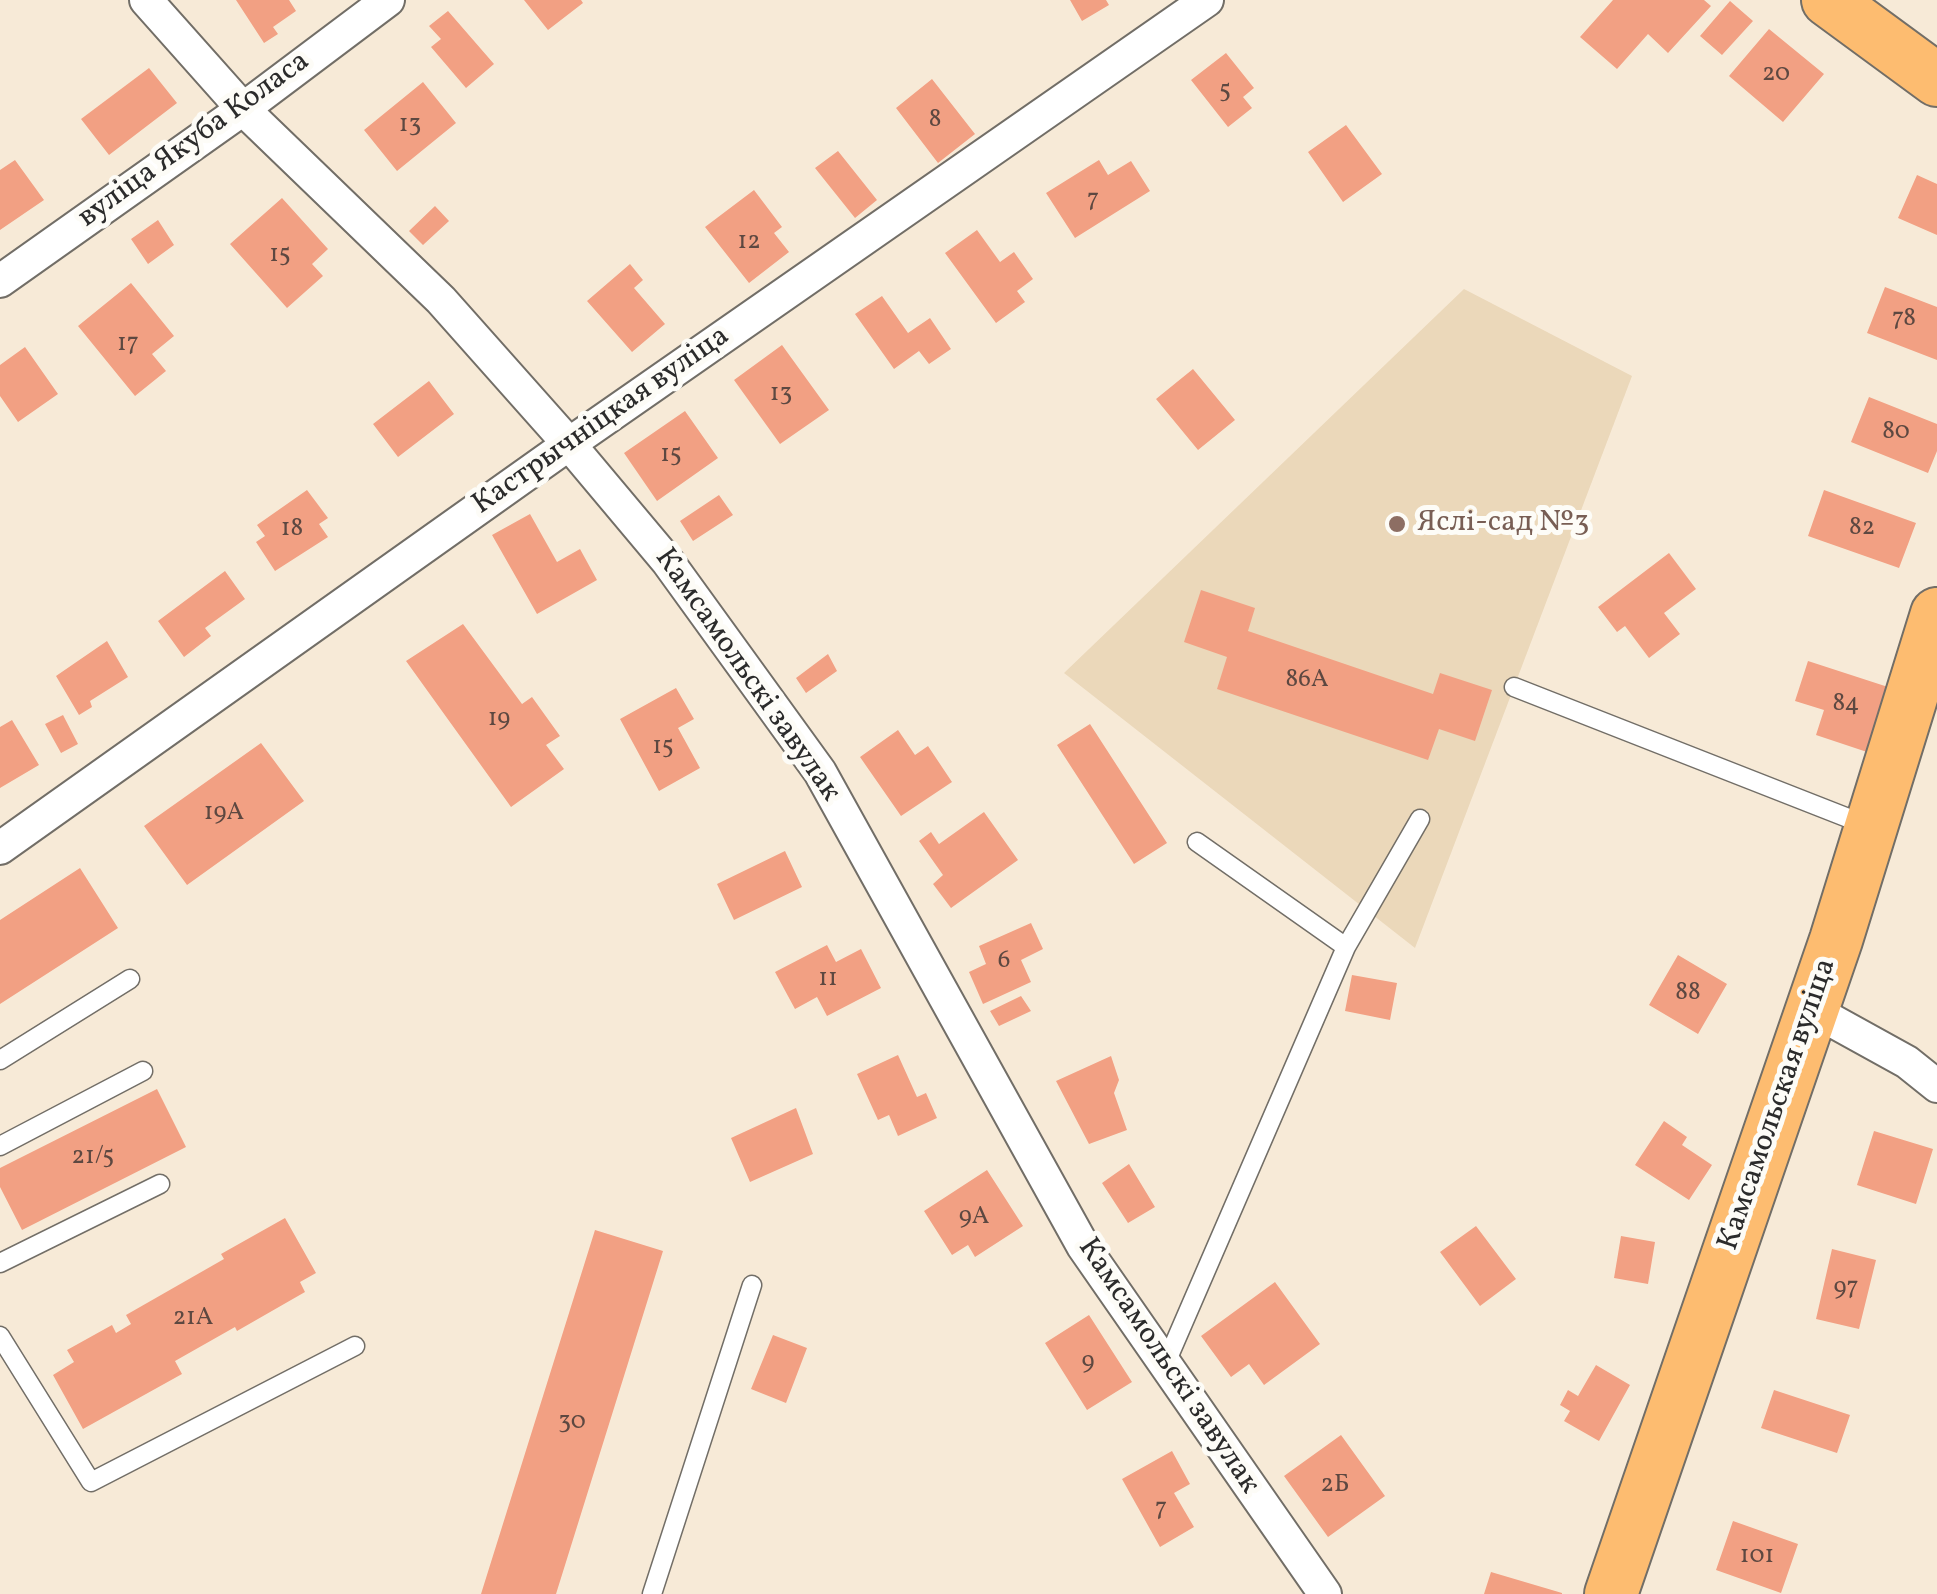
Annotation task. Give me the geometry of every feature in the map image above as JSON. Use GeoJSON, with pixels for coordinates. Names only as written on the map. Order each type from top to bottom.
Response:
{"type":"FeatureCollection","features":[{"type":"Feature","properties":{"kind":"main road"},"geometry":{"type":"LineString","coordinates":[[1828,0],[1937,80]]}},
{"type":"Feature","properties":{"kind":"main road","name":"Камсамольская вуліца"},"geometry":{"type":"LineString","coordinates":[[1611,1594],[1836,940],[1937,614]]}},
{"type":"Feature","properties":{"kind":"street","name":"Камсамольскі завулак"},"geometry":{"type":"LineString","coordinates":[[146,0],[242,109],[441,300],[668,562],[820,772],[1083,1246],[1325,1594]]}},
{"type":"Feature","properties":{"kind":"street","name":"вуліца Якуба Коласа"},"geometry":{"type":"LineString","coordinates":[[0,280],[388,0]]}},
{"type":"Feature","properties":{"kind":"street","name":"Кастрычніцкая вуліца"},"geometry":{"type":"LineString","coordinates":[[0,848],[569,444],[1206,0]]}},
{"type":"Feature","properties":{"kind":"street"},"geometry":{"type":"LineString","coordinates":[[1811,1009],[1907,1062],[1937,1086]]}},
{"type":"Feature","properties":{"kind":"lane"},"geometry":{"type":"LineString","coordinates":[[1514,687],[1871,827]]}},
{"type":"Feature","properties":{"kind":"lane"},"geometry":{"type":"LineString","coordinates":[[1165,1366],[1346,948],[1420,818]]}},
{"type":"Feature","properties":{"kind":"lane"},"geometry":{"type":"LineString","coordinates":[[1197,842],[1346,948]]}},
{"type":"Feature","properties":{"kind":"lane"},"geometry":{"type":"LineString","coordinates":[[0,1060],[130,979]]}},
{"type":"Feature","properties":{"kind":"lane"},"geometry":{"type":"LineString","coordinates":[[0,1146],[143,1072]]}},
{"type":"Feature","properties":{"kind":"lane"},"geometry":{"type":"LineString","coordinates":[[0,1263],[160,1184]]}},
{"type":"Feature","properties":{"kind":"lane"},"geometry":{"type":"LineString","coordinates":[[652,1594],[752,1285]]}},
{"type":"Feature","properties":{"kind":"lane"},"geometry":{"type":"LineString","coordinates":[[0,1336],[92,1482],[354,1346]]}},
{"type":"Feature","properties":{"kind":"shaded area","name":"Яслі-сад №3"},"geometry":{"type":"Polygon","coordinates":[[[1464,289],[1632,376],[1415,948],[1064,673],[1464,289]]]}},
{"type":"Feature","properties":{"kind":"building"},"geometry":{"type":"Polygon","coordinates":[[[236,0],[289,0],[296,11],[273,27],[278,34],[264,43],[236,0]]]}},
{"type":"Feature","properties":{"kind":"building"},"geometry":{"type":"Polygon","coordinates":[[[524,0],[581,0],[583,3],[548,30],[524,0]]]}},
{"type":"Feature","properties":{"kind":"building"},"geometry":{"type":"Polygon","coordinates":[[[1070,0],[1106,0],[1109,5],[1082,21],[1070,0]]]}},
{"type":"Feature","properties":{"kind":"building"},"geometry":{"type":"Polygon","coordinates":[[[1613,0],[1704,0],[1711,6],[1668,53],[1648,34],[1617,69],[1580,37],[1613,0]]]}},
{"type":"Feature","properties":{"kind":"building"},"geometry":{"type":"Polygon","coordinates":[[[1730,1],[1753,21],[1722,55],[1700,36],[1730,1]]]}},
{"type":"Feature","properties":{"kind":"building"},"geometry":{"type":"Polygon","coordinates":[[[448,11],[494,64],[466,88],[431,47],[441,39],[429,26],[448,11]]]}},
{"type":"Feature","properties":{"kind":"building"},"geometry":{"type":"Polygon","coordinates":[[[1769,29],[1824,74],[1783,122],[1729,76],[1769,29]]]}},
{"type":"Feature","properties":{"kind":"building"},"geometry":{"type":"Polygon","coordinates":[[[1226,53],[1254,88],[1243,97],[1252,108],[1228,127],[1191,80],[1226,53]]]}},
{"type":"Feature","properties":{"kind":"building"},"geometry":{"type":"Polygon","coordinates":[[[149,68],[177,103],[109,155],[81,119],[149,68]]]}},
{"type":"Feature","properties":{"kind":"building"},"geometry":{"type":"Polygon","coordinates":[[[932,79],[975,134],[938,163],[896,108],[932,79]]]}},
{"type":"Feature","properties":{"kind":"building"},"geometry":{"type":"Polygon","coordinates":[[[423,82],[456,123],[397,171],[364,130],[423,82]]]}},
{"type":"Feature","properties":{"kind":"building"},"geometry":{"type":"Polygon","coordinates":[[[1346,125],[1382,174],[1343,202],[1308,152],[1346,125]]]}},
{"type":"Feature","properties":{"kind":"building"},"geometry":{"type":"Polygon","coordinates":[[[838,151],[877,200],[855,218],[815,168],[838,151]]]}},
{"type":"Feature","properties":{"kind":"building"},"geometry":{"type":"Polygon","coordinates":[[[15,160],[44,200],[0,230],[0,170],[15,160]]]}},
{"type":"Feature","properties":{"kind":"building"},"geometry":{"type":"Polygon","coordinates":[[[1099,160],[1108,175],[1131,161],[1150,191],[1075,238],[1046,193],[1099,160]]]}},
{"type":"Feature","properties":{"kind":"building"},"geometry":{"type":"Polygon","coordinates":[[[1917,175],[1937,184],[1937,235],[1898,218],[1917,175]]]}},
{"type":"Feature","properties":{"kind":"building"},"geometry":{"type":"Polygon","coordinates":[[[754,190],[782,227],[774,233],[789,252],[749,283],[705,227],[754,190]]]}},
{"type":"Feature","properties":{"kind":"building"},"geometry":{"type":"Polygon","coordinates":[[[282,198],[328,249],[312,264],[323,276],[287,308],[230,244],[282,198]]]}},
{"type":"Feature","properties":{"kind":"building"},"geometry":{"type":"Polygon","coordinates":[[[435,206],[449,221],[423,245],[409,231],[435,206]]]}},
{"type":"Feature","properties":{"kind":"building"},"geometry":{"type":"Polygon","coordinates":[[[158,220],[174,245],[148,264],[131,239],[158,220]]]}},
{"type":"Feature","properties":{"kind":"building"},"geometry":{"type":"Polygon","coordinates":[[[977,230],[1000,262],[1014,252],[1033,279],[1017,291],[1025,302],[996,323],[945,253],[977,230]]]}},
{"type":"Feature","properties":{"kind":"building"},"geometry":{"type":"Polygon","coordinates":[[[630,264],[643,280],[634,288],[665,324],[632,352],[587,301],[630,264]]]}},
{"type":"Feature","properties":{"kind":"building"},"geometry":{"type":"Polygon","coordinates":[[[131,283],[174,336],[152,354],[166,371],[135,396],[78,326],[131,283]]]}},
{"type":"Feature","properties":{"kind":"building"},"geometry":{"type":"Polygon","coordinates":[[[1885,287],[1937,307],[1937,360],[1867,333],[1885,287]]]}},
{"type":"Feature","properties":{"kind":"building"},"geometry":{"type":"Polygon","coordinates":[[[882,296],[908,333],[930,318],[951,349],[929,364],[919,351],[894,369],[855,314],[882,296]]]}},
{"type":"Feature","properties":{"kind":"building"},"geometry":{"type":"Polygon","coordinates":[[[782,345],[829,410],[780,444],[734,380],[782,345]]]}},
{"type":"Feature","properties":{"kind":"building"},"geometry":{"type":"Polygon","coordinates":[[[25,347],[58,394],[18,422],[0,396],[0,365],[25,347]]]}},
{"type":"Feature","properties":{"kind":"building"},"geometry":{"type":"Polygon","coordinates":[[[1193,369],[1235,420],[1198,450],[1156,399],[1193,369]]]}},
{"type":"Feature","properties":{"kind":"building"},"geometry":{"type":"Polygon","coordinates":[[[429,381],[454,414],[398,457],[373,424],[429,381]]]}},
{"type":"Feature","properties":{"kind":"building"},"geometry":{"type":"Polygon","coordinates":[[[1869,397],[1937,424],[1937,451],[1928,473],[1851,442],[1869,397]]]}},
{"type":"Feature","properties":{"kind":"building"},"geometry":{"type":"Polygon","coordinates":[[[685,411],[718,458],[657,501],[624,453],[685,411]]]}},
{"type":"Feature","properties":{"kind":"building"},"geometry":{"type":"Polygon","coordinates":[[[307,490],[328,518],[319,524],[328,537],[275,571],[256,542],[265,536],[257,525],[307,490]]]}},
{"type":"Feature","properties":{"kind":"building"},"geometry":{"type":"Polygon","coordinates":[[[1824,490],[1916,523],[1899,568],[1808,536],[1824,490]]]}},
{"type":"Feature","properties":{"kind":"building"},"geometry":{"type":"Polygon","coordinates":[[[719,495],[733,515],[693,541],[680,521],[719,495]]]}},
{"type":"Feature","properties":{"kind":"building"},"geometry":{"type":"Polygon","coordinates":[[[530,514],[557,562],[580,549],[597,580],[537,614],[492,535],[530,514]]]}},
{"type":"Feature","properties":{"kind":"building"},"geometry":{"type":"Polygon","coordinates":[[[1669,553],[1696,589],[1664,613],[1680,634],[1649,658],[1625,626],[1617,632],[1598,607],[1669,553]]]}},
{"type":"Feature","properties":{"kind":"building"},"geometry":{"type":"Polygon","coordinates":[[[225,571],[245,599],[205,628],[211,636],[184,657],[158,621],[225,571]]]}},
{"type":"Feature","properties":{"kind":"building"},"geometry":{"type":"Polygon","coordinates":[[[1201,590],[1255,608],[1248,631],[1433,694],[1440,673],[1492,690],[1475,741],[1439,729],[1428,760],[1217,689],[1227,657],[1184,642],[1201,590]]]}},
{"type":"Feature","properties":{"kind":"building"},"geometry":{"type":"Polygon","coordinates":[[[463,624],[522,704],[532,697],[560,736],[546,745],[564,769],[511,807],[406,661],[463,624]]]}},
{"type":"Feature","properties":{"kind":"building"},"geometry":{"type":"Polygon","coordinates":[[[107,641],[128,677],[90,701],[92,707],[79,715],[56,676],[107,641]]]}},
{"type":"Feature","properties":{"kind":"building"},"geometry":{"type":"Polygon","coordinates":[[[828,654],[837,671],[806,693],[796,678],[828,654]]]}},
{"type":"Feature","properties":{"kind":"building"},"geometry":{"type":"Polygon","coordinates":[[[1808,661],[1888,687],[1867,752],[1816,735],[1824,710],[1795,701],[1808,661]]]}},
{"type":"Feature","properties":{"kind":"building"},"geometry":{"type":"Polygon","coordinates":[[[676,688],[694,719],[678,728],[700,768],[659,791],[620,719],[676,688]]]}},
{"type":"Feature","properties":{"kind":"building"},"geometry":{"type":"Polygon","coordinates":[[[63,715],[78,744],[61,753],[45,724],[63,715]]]}},
{"type":"Feature","properties":{"kind":"building"},"geometry":{"type":"Polygon","coordinates":[[[12,720],[39,765],[0,788],[0,727],[12,720]]]}},
{"type":"Feature","properties":{"kind":"building"},"geometry":{"type":"Polygon","coordinates":[[[1090,724],[1167,843],[1134,864],[1057,745],[1090,724]]]}},
{"type":"Feature","properties":{"kind":"building"},"geometry":{"type":"Polygon","coordinates":[[[898,730],[915,755],[928,746],[952,782],[901,816],[860,757],[898,730]]]}},
{"type":"Feature","properties":{"kind":"building"},"geometry":{"type":"Polygon","coordinates":[[[261,743],[304,801],[187,885],[144,826],[261,743]]]}},
{"type":"Feature","properties":{"kind":"building"},"geometry":{"type":"Polygon","coordinates":[[[984,812],[1018,860],[951,908],[933,884],[943,875],[919,841],[931,832],[939,844],[984,812]]]}},
{"type":"Feature","properties":{"kind":"building"},"geometry":{"type":"Polygon","coordinates":[[[785,851],[802,887],[734,920],[717,884],[785,851]]]}},
{"type":"Feature","properties":{"kind":"building"},"geometry":{"type":"Polygon","coordinates":[[[80,868],[118,928],[0,1004],[0,920],[80,868]]]}},
{"type":"Feature","properties":{"kind":"building"},"geometry":{"type":"Polygon","coordinates":[[[1031,923],[1043,949],[1021,960],[1031,982],[983,1004],[969,972],[986,964],[979,946],[1031,923]]]}},
{"type":"Feature","properties":{"kind":"building"},"geometry":{"type":"Polygon","coordinates":[[[827,945],[836,962],[861,949],[881,988],[827,1016],[817,997],[795,1009],[775,972],[827,945]]]}},
{"type":"Feature","properties":{"kind":"building"},"geometry":{"type":"Polygon","coordinates":[[[1678,955],[1727,984],[1698,1034],[1649,1005],[1678,955]]]}},
{"type":"Feature","properties":{"kind":"building"},"geometry":{"type":"Polygon","coordinates":[[[1352,975],[1397,983],[1390,1020],[1345,1011],[1352,975]]]}},
{"type":"Feature","properties":{"kind":"building"},"geometry":{"type":"Polygon","coordinates":[[[1021,996],[1031,1011],[999,1026],[990,1011],[1021,996]]]}},
{"type":"Feature","properties":{"kind":"building"},"geometry":{"type":"Polygon","coordinates":[[[898,1055],[917,1097],[926,1093],[937,1118],[898,1136],[889,1115],[878,1120],[857,1074],[898,1055]]]}},
{"type":"Feature","properties":{"kind":"building"},"geometry":{"type":"Polygon","coordinates":[[[1111,1056],[1119,1080],[1114,1093],[1127,1130],[1089,1144],[1056,1081],[1111,1056]]]}},
{"type":"Feature","properties":{"kind":"building"},"geometry":{"type":"Polygon","coordinates":[[[157,1089],[186,1147],[22,1230],[0,1187],[0,1168],[157,1089]]]}},
{"type":"Feature","properties":{"kind":"building"},"geometry":{"type":"Polygon","coordinates":[[[796,1108],[813,1154],[750,1182],[731,1138],[796,1108]]]}},
{"type":"Feature","properties":{"kind":"building"},"geometry":{"type":"Polygon","coordinates":[[[1664,1121],[1687,1137],[1682,1145],[1712,1165],[1689,1200],[1635,1165],[1664,1121]]]}},
{"type":"Feature","properties":{"kind":"building"},"geometry":{"type":"Polygon","coordinates":[[[1874,1131],[1933,1149],[1916,1204],[1857,1185],[1874,1131]]]}},
{"type":"Feature","properties":{"kind":"building"},"geometry":{"type":"Polygon","coordinates":[[[1129,1164],[1155,1207],[1128,1223],[1102,1183],[1129,1164]]]}},
{"type":"Feature","properties":{"kind":"building"},"geometry":{"type":"Polygon","coordinates":[[[987,1170],[1023,1226],[975,1257],[968,1245],[952,1255],[924,1211],[987,1170]]]}},
{"type":"Feature","properties":{"kind":"building"},"geometry":{"type":"Polygon","coordinates":[[[285,1218],[316,1273],[300,1282],[305,1292],[175,1361],[182,1374],[83,1429],[53,1375],[74,1362],[67,1350],[112,1325],[116,1333],[131,1324],[126,1315],[224,1259],[221,1254],[285,1218]]]}},
{"type":"Feature","properties":{"kind":"building"},"geometry":{"type":"Polygon","coordinates":[[[1476,1226],[1516,1279],[1480,1306],[1440,1252],[1476,1226]]]}},
{"type":"Feature","properties":{"kind":"building"},"geometry":{"type":"Polygon","coordinates":[[[595,1230],[663,1251],[556,1594],[481,1594],[595,1230]]]}},
{"type":"Feature","properties":{"kind":"building"},"geometry":{"type":"Polygon","coordinates":[[[1621,1236],[1655,1242],[1648,1284],[1614,1278],[1621,1236]]]}},
{"type":"Feature","properties":{"kind":"building"},"geometry":{"type":"Polygon","coordinates":[[[1832,1249],[1876,1260],[1859,1329],[1816,1319],[1832,1249]]]}},
{"type":"Feature","properties":{"kind":"building"},"geometry":{"type":"Polygon","coordinates":[[[1275,1282],[1320,1344],[1264,1385],[1249,1364],[1231,1377],[1201,1336],[1275,1282]]]}},
{"type":"Feature","properties":{"kind":"building"},"geometry":{"type":"Polygon","coordinates":[[[1089,1315],[1132,1382],[1087,1410],[1045,1343],[1089,1315]]]}},
{"type":"Feature","properties":{"kind":"building"},"geometry":{"type":"Polygon","coordinates":[[[773,1335],[807,1348],[786,1403],[751,1389],[773,1335]]]}},
{"type":"Feature","properties":{"kind":"building"},"geometry":{"type":"Polygon","coordinates":[[[1596,1365],[1630,1385],[1599,1441],[1564,1421],[1570,1411],[1560,1405],[1568,1390],[1578,1396],[1596,1365]]]}},
{"type":"Feature","properties":{"kind":"building"},"geometry":{"type":"Polygon","coordinates":[[[1774,1390],[1850,1415],[1837,1453],[1761,1428],[1774,1390]]]}},
{"type":"Feature","properties":{"kind":"building"},"geometry":{"type":"Polygon","coordinates":[[[1341,1435],[1385,1496],[1328,1537],[1284,1476],[1341,1435]]]}},
{"type":"Feature","properties":{"kind":"building"},"geometry":{"type":"Polygon","coordinates":[[[1172,1451],[1190,1484],[1174,1493],[1194,1527],[1160,1547],[1122,1479],[1172,1451]]]}},
{"type":"Feature","properties":{"kind":"building"},"geometry":{"type":"Polygon","coordinates":[[[1733,1521],[1798,1544],[1781,1593],[1716,1570],[1733,1521]]]}},
{"type":"Feature","properties":{"kind":"building"},"geometry":{"type":"Polygon","coordinates":[[[1491,1572],[1562,1593],[1562,1594],[1484,1594],[1491,1572]]]}},
{"type":"Feature","properties":{"kind":"place","name":"Яслі-сад №3"},"geometry":{"type":"Point","coordinates":[1397,524]}}]}
